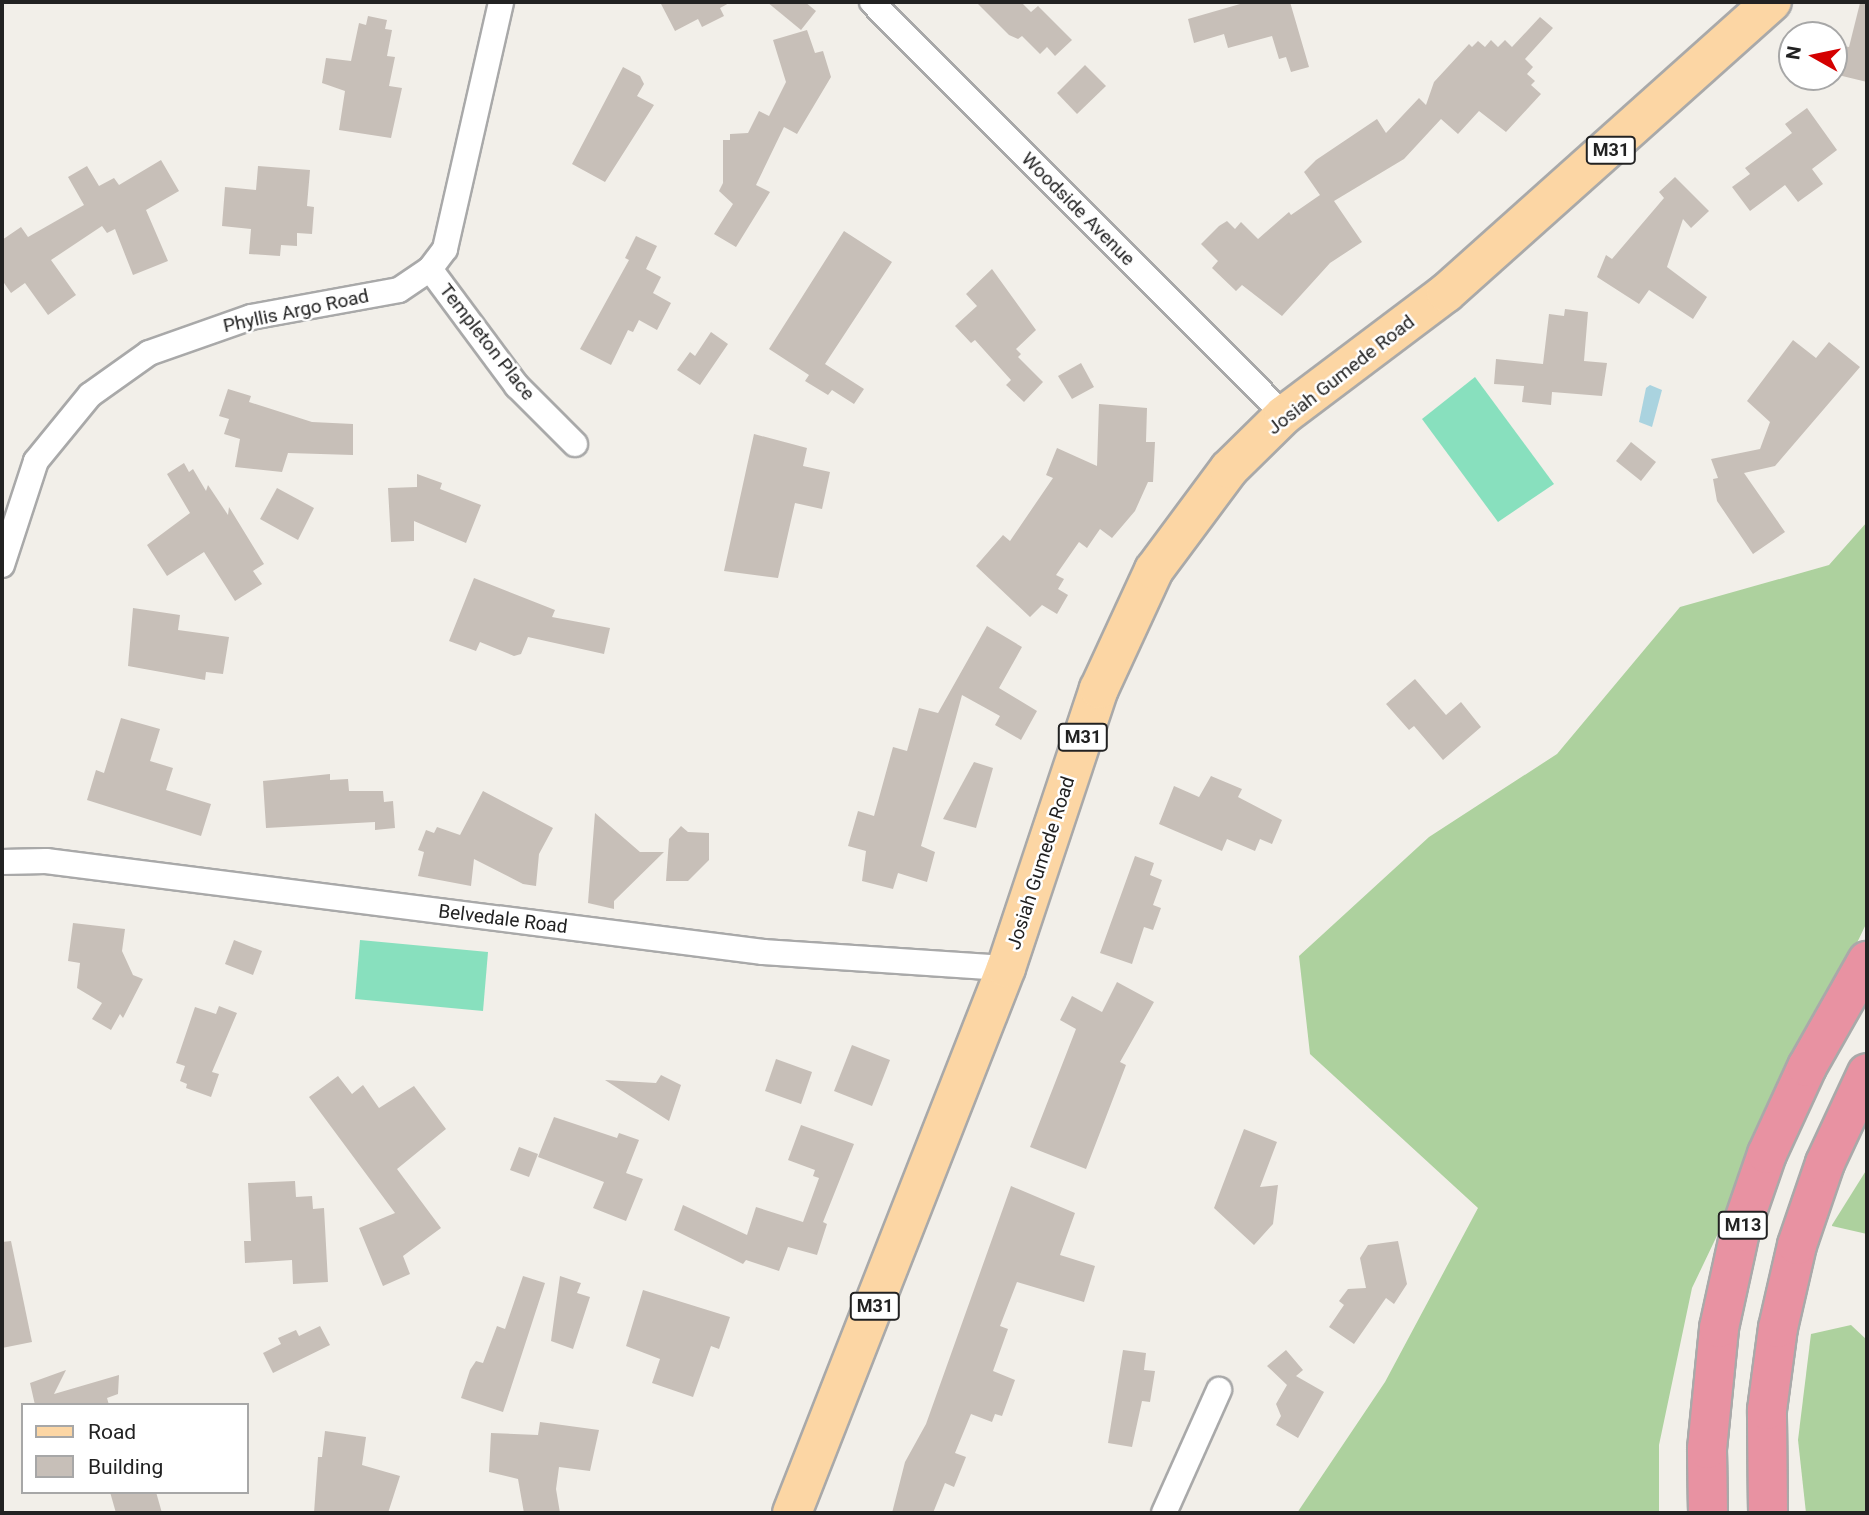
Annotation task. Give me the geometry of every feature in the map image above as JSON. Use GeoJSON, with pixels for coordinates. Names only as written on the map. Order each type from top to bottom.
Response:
{"type":"FeatureCollection","features":[{"type":"Feature","properties":{"kind":"highway","name":"M13"},"geometry":{"type":"LineString","coordinates":[[1708,1513],[1707,1449],[1719,1328],[1740,1232],[1767,1154],[1807,1067],[1867,961]]}},
{"type":"Feature","properties":{"kind":"highway","name":"M13"},"geometry":{"type":"LineString","coordinates":[[1768,1513],[1767,1410],[1778,1328],[1797,1245],[1825,1163],[1867,1073]]}},
{"type":"Feature","properties":{"kind":"main road","name":"Josiah Gumede Road"},"geometry":{"type":"LineString","coordinates":[[792,1513],[1006,968],[1099,689],[1130,617],[1182,528],[1228,469],[1284,415],[1456,285],[1772,2]]}},
{"type":"Feature","properties":{"kind":"street","name":"Phyllis Argo Road"},"geometry":{"type":"LineString","coordinates":[[2,565],[36,461],[90,396],[149,353],[188,335],[251,317],[399,290],[430,269],[445,249],[500,2]]}},
{"type":"Feature","properties":{"kind":"street","name":"Woodside Avenue"},"geometry":{"type":"LineString","coordinates":[[872,2],[1284,415]]}},
{"type":"Feature","properties":{"kind":"street","name":"Templeton Place"},"geometry":{"type":"LineString","coordinates":[[430,269],[517,386],[575,444]]}},
{"type":"Feature","properties":{"kind":"street","name":"Belvedale Road"},"geometry":{"type":"LineString","coordinates":[[2,862],[46,861],[763,952],[1006,968]]}},
{"type":"Feature","properties":{"kind":"street"},"geometry":{"type":"LineString","coordinates":[[1164,1513],[1219,1390]]}},
{"type":"Feature","properties":{"kind":"green space"},"geometry":{"type":"Polygon","coordinates":[[[1475,377],[1554,484],[1498,522],[1422,419],[1475,377]]]}},
{"type":"Feature","properties":{"kind":"green space"},"geometry":{"type":"Polygon","coordinates":[[[1867,522],[1867,922],[1692,1288],[1659,1445],[1659,1513],[1297,1513],[1385,1382],[1478,1208],[1310,1054],[1299,956],[1429,837],[1557,754],[1680,607],[1829,565],[1867,522]]]}},
{"type":"Feature","properties":{"kind":"green space"},"geometry":{"type":"Polygon","coordinates":[[[360,940],[488,952],[483,1011],[355,999],[360,940]]]}},
{"type":"Feature","properties":{"kind":"green space"},"geometry":{"type":"Polygon","coordinates":[[[1867,1169],[1867,1234],[1832,1226],[1832,1225],[1867,1169]]]}},
{"type":"Feature","properties":{"kind":"green space"},"geometry":{"type":"Polygon","coordinates":[[[1851,1325],[1867,1340],[1867,1513],[1806,1513],[1798,1440],[1811,1334],[1851,1325]]]}},
{"type":"Feature","properties":{"kind":"water"},"geometry":{"type":"Polygon","coordinates":[[[1650,385],[1662,390],[1652,427],[1639,422],[1646,388],[1650,385]]]}},
{"type":"Feature","properties":{"kind":"building"},"geometry":{"type":"Polygon","coordinates":[[[660,2],[731,2],[720,8],[724,16],[702,27],[698,19],[675,31],[660,2]]]}},
{"type":"Feature","properties":{"kind":"building"},"geometry":{"type":"Polygon","coordinates":[[[767,2],[805,2],[816,11],[801,30],[767,2]]]}},
{"type":"Feature","properties":{"kind":"building"},"geometry":{"type":"Polygon","coordinates":[[[976,2],[1021,2],[1031,12],[1038,6],[1072,40],[1055,56],[1047,47],[1040,54],[1022,36],[1018,39],[1009,35],[976,2]]]}},
{"type":"Feature","properties":{"kind":"building"},"geometry":{"type":"Polygon","coordinates":[[[1247,2],[1290,2],[1309,67],[1291,72],[1286,57],[1279,59],[1272,36],[1228,48],[1224,34],[1194,43],[1188,19],[1247,2]]]}},
{"type":"Feature","properties":{"kind":"building"},"geometry":{"type":"Polygon","coordinates":[[[1860,3],[1867,4],[1867,82],[1848,77],[1849,47],[1860,3]]]}},
{"type":"Feature","properties":{"kind":"building"},"geometry":{"type":"Polygon","coordinates":[[[368,16],[387,20],[385,29],[392,30],[387,56],[395,57],[389,86],[402,88],[391,138],[339,130],[345,91],[322,83],[326,58],[351,61],[359,23],[366,25],[368,16]]]}},
{"type":"Feature","properties":{"kind":"building"},"geometry":{"type":"Polygon","coordinates":[[[1540,17],[1553,28],[1525,59],[1533,67],[1527,74],[1535,81],[1531,85],[1541,94],[1506,132],[1479,111],[1458,134],[1441,119],[1404,159],[1334,201],[1362,242],[1330,263],[1282,316],[1242,285],[1236,291],[1212,268],[1218,261],[1201,244],[1219,226],[1227,221],[1235,229],[1241,222],[1258,239],[1289,212],[1291,215],[1320,195],[1304,172],[1316,160],[1377,119],[1386,133],[1419,98],[1426,105],[1434,82],[1469,44],[1472,47],[1478,41],[1485,47],[1491,40],[1498,47],[1505,40],[1512,47],[1540,17]]]}},
{"type":"Feature","properties":{"kind":"building"},"geometry":{"type":"Polygon","coordinates":[[[807,30],[815,53],[823,51],[831,77],[797,134],[784,127],[756,185],[770,192],[736,247],[714,234],[733,204],[719,191],[723,183],[723,140],[730,140],[730,134],[748,133],[759,111],[769,116],[786,82],[773,40],[807,30]]]}},
{"type":"Feature","properties":{"kind":"building"},"geometry":{"type":"Polygon","coordinates":[[[1085,65],[1106,86],[1077,114],[1057,93],[1085,65]]]}},
{"type":"Feature","properties":{"kind":"building"},"geometry":{"type":"Polygon","coordinates":[[[623,67],[640,76],[644,84],[637,96],[654,105],[605,182],[572,164],[623,67]]]}},
{"type":"Feature","properties":{"kind":"building"},"geometry":{"type":"Polygon","coordinates":[[[1807,108],[1837,150],[1812,169],[1823,184],[1798,202],[1785,185],[1750,211],[1732,187],[1750,174],[1745,168],[1792,133],[1785,124],[1807,108]]]}},
{"type":"Feature","properties":{"kind":"building"},"geometry":{"type":"Polygon","coordinates":[[[161,160],[179,191],[146,210],[168,261],[133,275],[115,229],[107,233],[102,226],[51,260],[76,295],[48,315],[25,283],[11,293],[2,280],[2,240],[21,227],[28,237],[84,205],[68,177],[87,166],[99,186],[114,178],[119,185],[161,160]]]}},
{"type":"Feature","properties":{"kind":"building"},"geometry":{"type":"Polygon","coordinates":[[[258,166],[310,170],[307,206],[314,207],[312,234],[297,233],[297,246],[281,245],[280,256],[249,254],[251,229],[222,226],[225,187],[256,190],[258,166]]]}},
{"type":"Feature","properties":{"kind":"building"},"geometry":{"type":"Polygon","coordinates":[[[1675,177],[1709,211],[1691,228],[1683,219],[1667,267],[1707,297],[1693,319],[1649,290],[1639,304],[1597,277],[1606,255],[1612,259],[1664,198],[1659,192],[1675,177]]]}},
{"type":"Feature","properties":{"kind":"building"},"geometry":{"type":"Polygon","coordinates":[[[844,231],[892,262],[825,364],[864,389],[854,404],[832,390],[828,395],[805,381],[809,375],[769,349],[844,231]]]}},
{"type":"Feature","properties":{"kind":"building"},"geometry":{"type":"Polygon","coordinates":[[[636,236],[657,246],[646,269],[661,277],[653,293],[671,303],[657,330],[639,320],[633,332],[628,330],[611,365],[580,349],[629,260],[625,258],[636,236]]]}},
{"type":"Feature","properties":{"kind":"building"},"geometry":{"type":"Polygon","coordinates":[[[992,269],[1036,330],[1016,349],[1021,354],[1018,357],[1043,382],[1024,402],[1006,385],[1011,380],[975,340],[971,343],[955,326],[977,306],[966,294],[992,269]]]}},
{"type":"Feature","properties":{"kind":"building"},"geometry":{"type":"Polygon","coordinates":[[[1565,309],[1588,312],[1584,361],[1607,363],[1602,396],[1552,392],[1551,405],[1522,402],[1524,386],[1494,384],[1496,359],[1543,364],[1549,314],[1564,316],[1565,309]]]}},
{"type":"Feature","properties":{"kind":"building"},"geometry":{"type":"Polygon","coordinates":[[[711,332],[728,344],[700,385],[677,370],[690,352],[695,356],[711,332]]]}},
{"type":"Feature","properties":{"kind":"building"},"geometry":{"type":"Polygon","coordinates":[[[1793,340],[1816,358],[1829,342],[1860,367],[1775,466],[1744,473],[1785,532],[1753,554],[1717,501],[1713,479],[1718,478],[1711,459],[1760,449],[1770,422],[1747,401],[1793,340]]]}},
{"type":"Feature","properties":{"kind":"building"},"geometry":{"type":"Polygon","coordinates":[[[1081,363],[1094,387],[1072,399],[1058,376],[1081,363]]]}},
{"type":"Feature","properties":{"kind":"building"},"geometry":{"type":"Polygon","coordinates":[[[228,389],[251,396],[249,402],[312,422],[353,424],[353,455],[288,453],[282,472],[235,467],[240,439],[224,434],[229,419],[219,416],[228,389]]]}},
{"type":"Feature","properties":{"kind":"building"},"geometry":{"type":"Polygon","coordinates":[[[1099,404],[1147,408],[1146,442],[1155,442],[1153,482],[1148,482],[1135,511],[1112,538],[1100,529],[1087,548],[1079,542],[1056,575],[1064,579],[1058,589],[1068,595],[1057,614],[1042,605],[1030,617],[976,566],[1003,535],[1010,541],[1053,478],[1046,475],[1057,448],[1097,466],[1099,404]]]}},
{"type":"Feature","properties":{"kind":"building"},"geometry":{"type":"Polygon","coordinates":[[[754,434],[807,448],[803,466],[830,472],[822,509],[795,503],[778,578],[724,571],[754,434]]]}},
{"type":"Feature","properties":{"kind":"building"},"geometry":{"type":"Polygon","coordinates":[[[1631,442],[1656,462],[1641,481],[1616,461],[1631,442]]]}},
{"type":"Feature","properties":{"kind":"building"},"geometry":{"type":"Polygon","coordinates":[[[184,463],[189,472],[193,469],[206,491],[208,485],[228,515],[229,507],[264,564],[253,571],[262,584],[235,601],[204,552],[167,576],[147,545],[190,513],[167,474],[184,463]]]}},
{"type":"Feature","properties":{"kind":"building"},"geometry":{"type":"Polygon","coordinates":[[[417,474],[442,483],[440,489],[481,505],[466,543],[414,521],[414,541],[391,542],[388,488],[417,487],[417,474]]]}},
{"type":"Feature","properties":{"kind":"building"},"geometry":{"type":"Polygon","coordinates":[[[277,488],[314,508],[298,540],[260,519],[277,488]]]}},
{"type":"Feature","properties":{"kind":"building"},"geometry":{"type":"Polygon","coordinates":[[[474,578],[555,610],[552,617],[610,628],[604,654],[528,637],[521,654],[514,656],[480,642],[476,651],[449,641],[474,578]]]}},
{"type":"Feature","properties":{"kind":"building"},"geometry":{"type":"Polygon","coordinates":[[[133,608],[180,615],[178,630],[229,637],[223,674],[206,672],[205,680],[128,666],[133,608]]]}},
{"type":"Feature","properties":{"kind":"building"},"geometry":{"type":"Polygon","coordinates":[[[987,626],[1022,647],[999,688],[1037,711],[1021,740],[995,725],[1000,716],[962,695],[921,846],[935,852],[927,882],[898,873],[893,889],[862,881],[866,851],[848,846],[858,811],[874,816],[893,747],[907,751],[919,708],[938,713],[987,626]]]}},
{"type":"Feature","properties":{"kind":"building"},"geometry":{"type":"Polygon","coordinates":[[[1415,679],[1446,715],[1461,702],[1481,727],[1443,760],[1414,726],[1409,730],[1386,704],[1415,679]]]}},
{"type":"Feature","properties":{"kind":"building"},"geometry":{"type":"Polygon","coordinates":[[[121,718],[160,729],[150,761],[173,768],[166,790],[211,804],[201,836],[87,800],[96,770],[104,773],[121,718]]]}},
{"type":"Feature","properties":{"kind":"building"},"geometry":{"type":"Polygon","coordinates":[[[974,762],[993,768],[976,828],[943,819],[974,762]]]}},
{"type":"Feature","properties":{"kind":"building"},"geometry":{"type":"Polygon","coordinates":[[[330,774],[330,780],[348,779],[349,791],[383,791],[384,802],[393,801],[395,828],[375,830],[375,822],[266,828],[263,781],[330,774]]]}},
{"type":"Feature","properties":{"kind":"building"},"geometry":{"type":"Polygon","coordinates":[[[1211,776],[1242,789],[1238,797],[1282,820],[1272,844],[1260,839],[1255,851],[1227,839],[1222,851],[1159,824],[1174,786],[1199,797],[1211,776]]]}},
{"type":"Feature","properties":{"kind":"building"},"geometry":{"type":"Polygon","coordinates":[[[483,791],[553,828],[539,854],[536,886],[523,884],[474,859],[471,886],[418,876],[424,852],[418,850],[426,830],[434,833],[437,827],[460,835],[483,791]]]}},
{"type":"Feature","properties":{"kind":"building"},"geometry":{"type":"Polygon","coordinates":[[[595,813],[640,852],[664,852],[614,901],[614,909],[588,903],[595,813]]]}},
{"type":"Feature","properties":{"kind":"building"},"geometry":{"type":"Polygon","coordinates":[[[681,826],[688,832],[709,833],[709,860],[688,881],[666,881],[669,839],[681,826]]]}},
{"type":"Feature","properties":{"kind":"building"},"geometry":{"type":"Polygon","coordinates":[[[1135,856],[1154,863],[1150,875],[1162,880],[1153,905],[1161,908],[1153,930],[1144,927],[1132,964],[1100,953],[1135,856]]]}},
{"type":"Feature","properties":{"kind":"building"},"geometry":{"type":"Polygon","coordinates":[[[73,923],[125,929],[122,951],[133,975],[143,979],[123,1018],[120,1014],[111,1030],[92,1019],[102,1003],[77,988],[80,963],[68,961],[73,923]]]}},
{"type":"Feature","properties":{"kind":"building"},"geometry":{"type":"Polygon","coordinates":[[[234,940],[262,951],[253,975],[225,964],[234,940]]]}},
{"type":"Feature","properties":{"kind":"building"},"geometry":{"type":"Polygon","coordinates":[[[1117,982],[1154,1002],[1120,1062],[1126,1065],[1086,1169],[1030,1147],[1076,1029],[1060,1020],[1072,996],[1102,1012],[1117,982]]]}},
{"type":"Feature","properties":{"kind":"building"},"geometry":{"type":"Polygon","coordinates":[[[219,1006],[237,1013],[212,1072],[219,1074],[211,1097],[186,1088],[187,1084],[180,1081],[185,1066],[176,1063],[195,1007],[216,1014],[219,1006]]]}},
{"type":"Feature","properties":{"kind":"building"},"geometry":{"type":"Polygon","coordinates":[[[852,1045],[890,1060],[872,1106],[834,1091],[852,1045]]]}},
{"type":"Feature","properties":{"kind":"building"},"geometry":{"type":"Polygon","coordinates":[[[776,1059],[812,1072],[801,1104],[765,1091],[776,1059]]]}},
{"type":"Feature","properties":{"kind":"building"},"geometry":{"type":"Polygon","coordinates":[[[661,1075],[681,1085],[669,1121],[605,1080],[656,1083],[661,1075]]]}},
{"type":"Feature","properties":{"kind":"building"},"geometry":{"type":"Polygon","coordinates":[[[338,1076],[352,1094],[363,1085],[379,1108],[414,1086],[446,1129],[397,1169],[441,1228],[403,1256],[410,1274],[383,1286],[359,1228],[395,1213],[309,1097],[338,1076]]]}},
{"type":"Feature","properties":{"kind":"building"},"geometry":{"type":"Polygon","coordinates":[[[554,1117],[617,1138],[619,1133],[639,1140],[626,1173],[643,1179],[626,1221],[593,1208],[604,1182],[538,1157],[554,1117]]]}},
{"type":"Feature","properties":{"kind":"building"},"geometry":{"type":"Polygon","coordinates":[[[801,1125],[854,1144],[823,1222],[827,1224],[817,1255],[788,1247],[779,1271],[746,1260],[743,1264],[674,1230],[683,1205],[747,1235],[756,1207],[803,1222],[819,1178],[813,1176],[815,1170],[788,1160],[801,1125]]]}},
{"type":"Feature","properties":{"kind":"building"},"geometry":{"type":"Polygon","coordinates":[[[1244,1129],[1277,1142],[1260,1187],[1278,1185],[1273,1224],[1254,1245],[1214,1208],[1244,1129]]]}},
{"type":"Feature","properties":{"kind":"building"},"geometry":{"type":"Polygon","coordinates":[[[519,1147],[538,1154],[529,1177],[510,1170],[519,1147]]]}},
{"type":"Feature","properties":{"kind":"building"},"geometry":{"type":"Polygon","coordinates":[[[295,1181],[296,1197],[312,1196],[313,1209],[324,1208],[328,1282],[293,1284],[292,1260],[245,1263],[244,1241],[251,1241],[248,1183],[295,1181]]]}},
{"type":"Feature","properties":{"kind":"building"},"geometry":{"type":"Polygon","coordinates":[[[1011,1186],[1075,1213],[1060,1255],[1095,1266],[1084,1302],[1017,1282],[1000,1326],[1008,1329],[993,1371],[1015,1380],[1002,1416],[995,1414],[992,1422],[971,1414],[955,1453],[966,1457],[954,1487],[945,1483],[933,1513],[892,1513],[905,1462],[926,1424],[1011,1186]]]}},
{"type":"Feature","properties":{"kind":"building"},"geometry":{"type":"Polygon","coordinates":[[[11,1241],[32,1342],[2,1348],[2,1242],[11,1241]]]}},
{"type":"Feature","properties":{"kind":"building"},"geometry":{"type":"Polygon","coordinates":[[[1398,1241],[1407,1284],[1394,1304],[1386,1298],[1354,1344],[1329,1327],[1344,1305],[1339,1301],[1348,1289],[1366,1288],[1360,1258],[1368,1245],[1398,1241]]]}},
{"type":"Feature","properties":{"kind":"building"},"geometry":{"type":"Polygon","coordinates":[[[523,1276],[545,1283],[503,1412],[461,1398],[470,1370],[476,1361],[483,1363],[497,1326],[505,1329],[523,1276]]]}},
{"type":"Feature","properties":{"kind":"building"},"geometry":{"type":"Polygon","coordinates":[[[560,1276],[581,1283],[577,1293],[590,1297],[573,1349],[551,1341],[560,1276]]]}},
{"type":"Feature","properties":{"kind":"building"},"geometry":{"type":"Polygon","coordinates":[[[643,1290],[730,1317],[719,1349],[711,1346],[693,1397],[652,1383],[660,1359],[626,1346],[643,1290]]]}},
{"type":"Feature","properties":{"kind":"building"},"geometry":{"type":"Polygon","coordinates":[[[320,1326],[330,1345],[273,1373],[263,1353],[281,1344],[278,1338],[296,1330],[299,1336],[320,1326]]]}},
{"type":"Feature","properties":{"kind":"building"},"geometry":{"type":"Polygon","coordinates":[[[1123,1350],[1146,1353],[1144,1370],[1155,1371],[1150,1402],[1142,1401],[1132,1447],[1108,1443],[1123,1350]]]}},
{"type":"Feature","properties":{"kind":"building"},"geometry":{"type":"Polygon","coordinates":[[[1286,1350],[1303,1370],[1296,1376],[1324,1392],[1298,1438],[1276,1425],[1281,1416],[1276,1404],[1287,1385],[1267,1366],[1286,1350]]]}},
{"type":"Feature","properties":{"kind":"building"},"geometry":{"type":"Polygon","coordinates":[[[66,1370],[54,1394],[119,1375],[118,1394],[107,1398],[108,1403],[35,1403],[30,1383],[66,1370]]]}},
{"type":"Feature","properties":{"kind":"building"},"geometry":{"type":"Polygon","coordinates":[[[540,1422],[599,1430],[590,1471],[559,1467],[556,1489],[560,1513],[524,1513],[518,1479],[489,1472],[491,1433],[538,1435],[540,1422]]]}},
{"type":"Feature","properties":{"kind":"building"},"geometry":{"type":"Polygon","coordinates":[[[325,1431],[366,1437],[362,1465],[400,1476],[388,1513],[314,1513],[318,1457],[322,1457],[325,1431]]]}},
{"type":"Feature","properties":{"kind":"building"},"geometry":{"type":"Polygon","coordinates":[[[111,1494],[157,1494],[162,1513],[116,1513],[111,1494]]]}}]}
